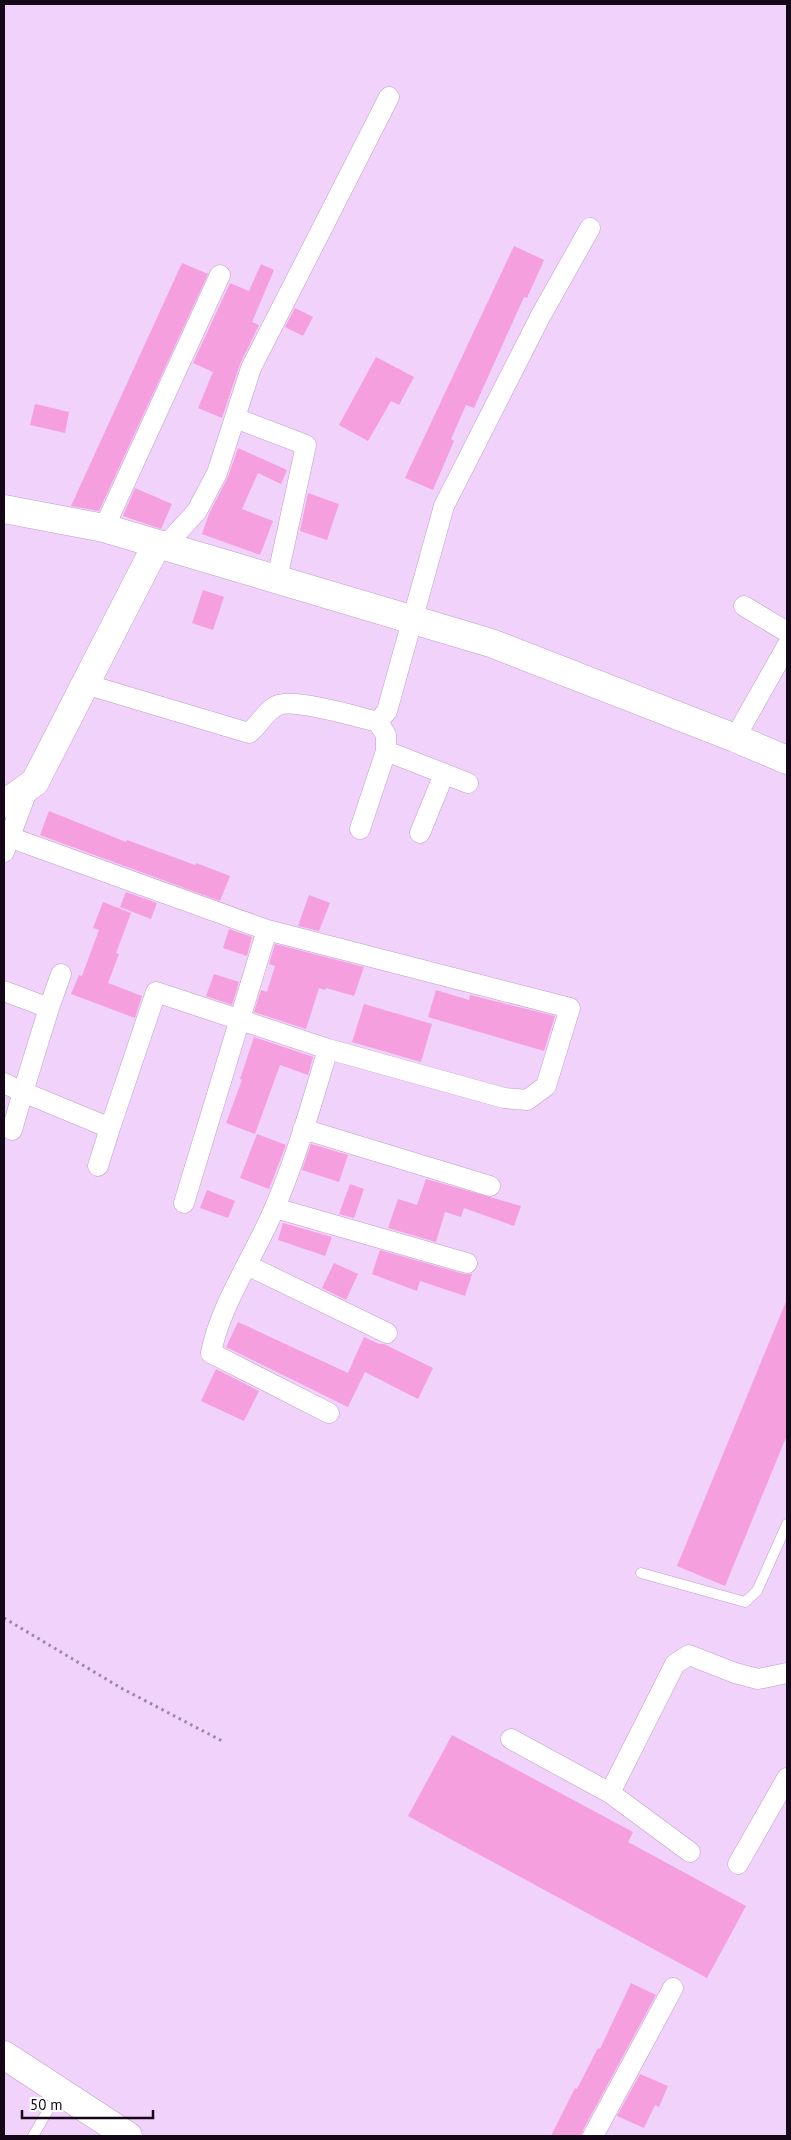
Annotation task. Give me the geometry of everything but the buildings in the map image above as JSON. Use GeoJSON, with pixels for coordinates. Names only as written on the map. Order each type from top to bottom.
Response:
{"type":"FeatureCollection","features":[{"type":"Feature","properties":{"kind":"main road"},"geometry":{"type":"LineString","coordinates":[[4,509],[104,528],[491,643],[787,760]]}},
{"type":"Feature","properties":{"kind":"main road"},"geometry":{"type":"LineString","coordinates":[[11,798],[35,782],[161,545]]}},
{"type":"Feature","properties":{"kind":"main road"},"geometry":{"type":"LineString","coordinates":[[4,2055],[128,2136]]}},
{"type":"Feature","properties":{"kind":"street"},"geometry":{"type":"LineString","coordinates":[[161,545],[197,511],[217,473],[251,368],[389,97]]}},
{"type":"Feature","properties":{"kind":"street"},"geometry":{"type":"LineString","coordinates":[[378,722],[387,711],[411,619],[444,506],[540,316],[590,228]]}},
{"type":"Feature","properties":{"kind":"street"},"geometry":{"type":"LineString","coordinates":[[104,528],[220,275]]}},
{"type":"Feature","properties":{"kind":"street"},"geometry":{"type":"LineString","coordinates":[[235,418],[306,445],[277,579]]}},
{"type":"Feature","properties":{"kind":"street"},"geometry":{"type":"LineString","coordinates":[[744,606],[787,632]]}},
{"type":"Feature","properties":{"kind":"street"},"geometry":{"type":"LineString","coordinates":[[735,738],[787,646]]}},
{"type":"Feature","properties":{"kind":"street"},"geometry":{"type":"LineString","coordinates":[[86,684],[249,733],[260,725],[266,712],[278,704],[296,703],[378,722],[386,736],[386,751],[360,829]]}},
{"type":"Feature","properties":{"kind":"street"},"geometry":{"type":"LineString","coordinates":[[386,751],[468,784]]}},
{"type":"Feature","properties":{"kind":"street"},"geometry":{"type":"LineString","coordinates":[[420,833],[444,774]]}},
{"type":"Feature","properties":{"kind":"street"},"geometry":{"type":"LineString","coordinates":[[11,798],[7,845],[267,930],[570,1008],[546,1086],[527,1100],[504,1098],[328,1049],[156,992],[98,1166]]}},
{"type":"Feature","properties":{"kind":"street"},"geometry":{"type":"LineString","coordinates":[[184,1203],[267,930]]}},
{"type":"Feature","properties":{"kind":"street"},"geometry":{"type":"LineString","coordinates":[[12,1130],[61,974]]}},
{"type":"Feature","properties":{"kind":"street"},"geometry":{"type":"LineString","coordinates":[[4,990],[49,1008]]}},
{"type":"Feature","properties":{"kind":"street"},"geometry":{"type":"LineString","coordinates":[[328,1049],[303,1130],[275,1208],[218,1327],[211,1352],[329,1413]]}},
{"type":"Feature","properties":{"kind":"street"},"geometry":{"type":"LineString","coordinates":[[4,1084],[110,1128]]}},
{"type":"Feature","properties":{"kind":"street"},"geometry":{"type":"LineString","coordinates":[[303,1130],[490,1186]]}},
{"type":"Feature","properties":{"kind":"street"},"geometry":{"type":"LineString","coordinates":[[275,1208],[467,1263]]}},
{"type":"Feature","properties":{"kind":"street"},"geometry":{"type":"LineString","coordinates":[[248,1265],[387,1333]]}},
{"type":"Feature","properties":{"kind":"street"},"geometry":{"type":"LineString","coordinates":[[610,1793],[675,1664],[689,1654],[735,1673],[758,1679],[787,1673]]}},
{"type":"Feature","properties":{"kind":"street"},"geometry":{"type":"LineString","coordinates":[[511,1740],[610,1793],[690,1852]]}},
{"type":"Feature","properties":{"kind":"street"},"geometry":{"type":"LineString","coordinates":[[738,1864],[787,1778]]}},
{"type":"Feature","properties":{"kind":"street"},"geometry":{"type":"LineString","coordinates":[[593,2136],[673,1988]]}},
{"type":"Feature","properties":{"kind":"lane"},"geometry":{"type":"LineString","coordinates":[[642,1573],[745,1602],[757,1591],[787,1524]]}},
{"type":"Feature","properties":{"kind":"lane"},"geometry":{"type":"LineString","coordinates":[[33,2136],[59,2092]]}},
{"type":"Feature","properties":{"kind":"path"},"geometry":{"type":"LineString","coordinates":[[4,1618],[121,1688],[224,1742]]}}]}
